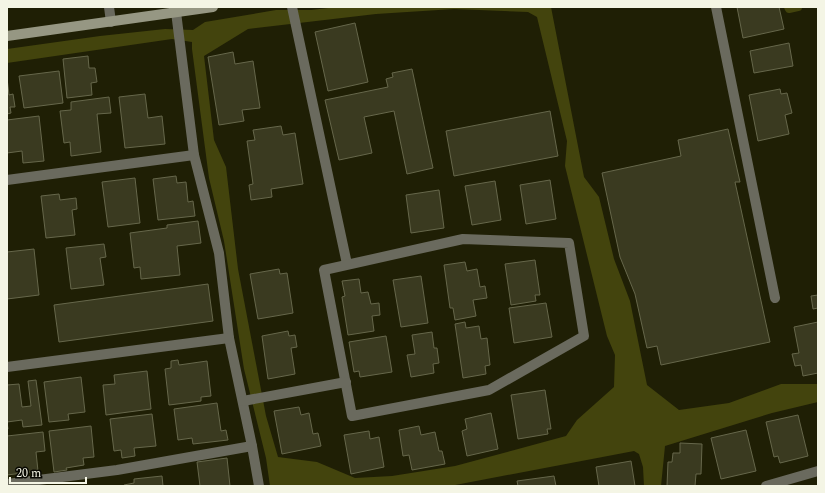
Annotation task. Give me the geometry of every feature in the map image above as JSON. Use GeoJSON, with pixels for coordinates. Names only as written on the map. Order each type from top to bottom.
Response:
{"type":"FeatureCollection","features":[{"type":"Feature","properties":{"kind":"street"},"geometry":{"type":"LineString","coordinates":[[109,7],[111,22]]}},
{"type":"Feature","properties":{"kind":"street"},"geometry":{"type":"LineString","coordinates":[[7,36],[213,7]]}},
{"type":"Feature","properties":{"kind":"street"},"geometry":{"type":"LineString","coordinates":[[292,7],[347,264]]}},
{"type":"Feature","properties":{"kind":"street"},"geometry":{"type":"LineString","coordinates":[[716,7],[775,298]]}},
{"type":"Feature","properties":{"kind":"street"},"geometry":{"type":"LineString","coordinates":[[176,12],[194,155],[218,253],[229,338],[243,401],[259,486]]}},
{"type":"Feature","properties":{"kind":"street"},"geometry":{"type":"LineString","coordinates":[[7,180],[194,155]]}},
{"type":"Feature","properties":{"kind":"street"},"geometry":{"type":"LineString","coordinates":[[463,240],[569,243],[584,336],[489,390],[352,416],[324,270],[347,264],[463,240]]}},
{"type":"Feature","properties":{"kind":"street"},"geometry":{"type":"LineString","coordinates":[[7,367],[229,338]]}},
{"type":"Feature","properties":{"kind":"street"},"geometry":{"type":"LineString","coordinates":[[243,401],[346,382]]}},
{"type":"Feature","properties":{"kind":"street"},"geometry":{"type":"LineString","coordinates":[[7,484],[117,470],[252,446]]}},
{"type":"Feature","properties":{"kind":"street"},"geometry":{"type":"LineString","coordinates":[[766,486],[818,471]]}},
{"type":"Feature","properties":{"kind":"shaded area"},"geometry":{"type":"Polygon","coordinates":[[[337,7],[551,7],[584,177],[599,197],[614,259],[630,301],[647,385],[679,410],[729,403],[781,384],[818,384],[818,402],[772,413],[665,446],[661,486],[644,486],[643,467],[639,454],[634,451],[450,486],[270,486],[266,458],[244,369],[224,241],[209,178],[192,42],[172,39],[7,63],[7,49],[100,36],[165,29],[193,30],[205,22],[276,10],[311,10],[337,7]],[[454,9],[376,14],[248,29],[204,56],[214,140],[226,167],[238,269],[266,416],[278,457],[317,462],[355,478],[392,476],[455,466],[566,436],[577,420],[614,387],[615,355],[607,336],[565,166],[567,141],[537,17],[528,12],[454,9]]]}},
{"type":"Feature","properties":{"kind":"building"},"geometry":{"type":"Polygon","coordinates":[[[737,7],[779,7],[784,29],[743,38],[737,7]]]}},
{"type":"Feature","properties":{"kind":"building"},"geometry":{"type":"Polygon","coordinates":[[[355,23],[368,82],[328,91],[315,32],[355,23]]]}},
{"type":"Feature","properties":{"kind":"building"},"geometry":{"type":"Polygon","coordinates":[[[789,43],[793,66],[754,73],[750,51],[789,43]]]}},
{"type":"Feature","properties":{"kind":"building"},"geometry":{"type":"Polygon","coordinates":[[[233,52],[235,64],[253,61],[260,108],[242,110],[244,121],[219,125],[208,57],[233,52]]]}},
{"type":"Feature","properties":{"kind":"building"},"geometry":{"type":"Polygon","coordinates":[[[88,56],[89,68],[95,68],[97,82],[91,83],[92,95],[67,98],[63,59],[88,56]]]}},
{"type":"Feature","properties":{"kind":"building"},"geometry":{"type":"Polygon","coordinates":[[[412,69],[433,168],[407,174],[394,111],[364,117],[372,153],[339,160],[325,100],[388,87],[386,79],[393,77],[392,73],[412,69]]]}},
{"type":"Feature","properties":{"kind":"building"},"geometry":{"type":"Polygon","coordinates":[[[59,71],[63,103],[24,108],[19,76],[59,71]]]}},
{"type":"Feature","properties":{"kind":"building"},"geometry":{"type":"Polygon","coordinates":[[[7,78],[9,95],[13,94],[15,107],[10,107],[11,113],[7,114],[7,78]]]}},
{"type":"Feature","properties":{"kind":"building"},"geometry":{"type":"Polygon","coordinates":[[[780,89],[781,94],[787,93],[792,113],[785,115],[789,134],[758,141],[749,95],[780,89]]]}},
{"type":"Feature","properties":{"kind":"building"},"geometry":{"type":"Polygon","coordinates":[[[145,94],[148,118],[162,116],[165,144],[125,148],[119,97],[145,94]]]}},
{"type":"Feature","properties":{"kind":"building"},"geometry":{"type":"Polygon","coordinates":[[[109,97],[111,113],[97,114],[101,152],[71,156],[70,142],[64,143],[60,111],[71,110],[71,102],[109,97]]]}},
{"type":"Feature","properties":{"kind":"building"},"geometry":{"type":"Polygon","coordinates":[[[550,111],[558,156],[454,176],[446,131],[550,111]]]}},
{"type":"Feature","properties":{"kind":"building"},"geometry":{"type":"Polygon","coordinates":[[[39,116],[44,161],[23,163],[22,151],[7,153],[7,120],[39,116]]]}},
{"type":"Feature","properties":{"kind":"building"},"geometry":{"type":"Polygon","coordinates":[[[281,126],[283,135],[295,133],[303,184],[271,189],[272,197],[251,200],[249,185],[253,184],[247,141],[255,140],[253,130],[281,126]]]}},
{"type":"Feature","properties":{"kind":"building"},"geometry":{"type":"Polygon","coordinates":[[[728,129],[740,182],[735,182],[770,342],[661,365],[657,346],[647,348],[635,294],[620,257],[602,173],[681,156],[678,140],[728,129]]]}},
{"type":"Feature","properties":{"kind":"building"},"geometry":{"type":"Polygon","coordinates":[[[176,176],[177,183],[186,182],[188,202],[193,201],[195,216],[158,220],[153,179],[176,176]]]}},
{"type":"Feature","properties":{"kind":"building"},"geometry":{"type":"Polygon","coordinates":[[[135,178],[140,223],[108,227],[102,182],[135,178]]]}},
{"type":"Feature","properties":{"kind":"building"},"geometry":{"type":"Polygon","coordinates":[[[550,180],[556,219],[526,224],[520,185],[550,180]]]}},
{"type":"Feature","properties":{"kind":"building"},"geometry":{"type":"Polygon","coordinates":[[[495,181],[501,220],[472,225],[465,186],[495,181]]]}},
{"type":"Feature","properties":{"kind":"building"},"geometry":{"type":"Polygon","coordinates":[[[439,190],[444,228],[411,233],[406,195],[439,190]]]}},
{"type":"Feature","properties":{"kind":"building"},"geometry":{"type":"Polygon","coordinates":[[[59,194],[60,200],[76,198],[77,209],[72,210],[75,235],[46,238],[41,196],[59,194]]]}},
{"type":"Feature","properties":{"kind":"building"},"geometry":{"type":"Polygon","coordinates":[[[198,221],[201,243],[177,246],[180,275],[141,279],[140,267],[134,268],[130,233],[167,228],[167,225],[198,221]]]}},
{"type":"Feature","properties":{"kind":"building"},"geometry":{"type":"Polygon","coordinates":[[[104,244],[106,257],[100,258],[104,285],[71,289],[66,248],[104,244]]]}},
{"type":"Feature","properties":{"kind":"building"},"geometry":{"type":"Polygon","coordinates":[[[34,249],[39,295],[7,299],[7,252],[34,249]]]}},
{"type":"Feature","properties":{"kind":"building"},"geometry":{"type":"Polygon","coordinates":[[[535,260],[540,295],[535,295],[536,301],[511,305],[505,264],[535,260]]]}},
{"type":"Feature","properties":{"kind":"building"},"geometry":{"type":"Polygon","coordinates":[[[465,262],[467,271],[477,269],[480,287],[485,286],[487,298],[473,300],[476,316],[455,320],[453,308],[450,308],[444,265],[465,262]]]}},
{"type":"Feature","properties":{"kind":"building"},"geometry":{"type":"Polygon","coordinates":[[[279,269],[280,274],[287,273],[293,313],[258,319],[250,274],[279,269]]]}},
{"type":"Feature","properties":{"kind":"building"},"geometry":{"type":"Polygon","coordinates":[[[421,276],[428,323],[401,327],[393,280],[421,276]]]}},
{"type":"Feature","properties":{"kind":"building"},"geometry":{"type":"Polygon","coordinates":[[[359,279],[361,293],[368,292],[371,304],[379,303],[380,315],[372,316],[374,331],[348,335],[342,297],[345,296],[342,281],[359,279]]]}},
{"type":"Feature","properties":{"kind":"building"},"geometry":{"type":"Polygon","coordinates":[[[208,284],[213,321],[59,342],[54,305],[208,284]]]}},
{"type":"Feature","properties":{"kind":"building"},"geometry":{"type":"Polygon","coordinates":[[[818,295],[818,308],[813,309],[811,296],[818,295]]]}},
{"type":"Feature","properties":{"kind":"building"},"geometry":{"type":"Polygon","coordinates":[[[546,303],[552,337],[514,343],[509,308],[546,303]]]}},
{"type":"Feature","properties":{"kind":"building"},"geometry":{"type":"Polygon","coordinates":[[[465,322],[466,328],[479,326],[481,339],[487,338],[490,365],[485,366],[486,374],[463,378],[455,324],[465,322]]]}},
{"type":"Feature","properties":{"kind":"building"},"geometry":{"type":"Polygon","coordinates":[[[818,322],[818,373],[803,376],[801,365],[795,366],[792,354],[799,353],[794,327],[818,322]]]}},
{"type":"Feature","properties":{"kind":"building"},"geometry":{"type":"Polygon","coordinates":[[[288,331],[289,336],[295,335],[297,347],[291,348],[295,374],[268,379],[262,336],[288,331]]]}},
{"type":"Feature","properties":{"kind":"building"},"geometry":{"type":"Polygon","coordinates":[[[432,332],[434,348],[437,348],[439,363],[433,364],[434,373],[411,377],[407,355],[415,354],[412,335],[432,332]]]}},
{"type":"Feature","properties":{"kind":"building"},"geometry":{"type":"Polygon","coordinates":[[[386,336],[392,372],[360,377],[359,371],[354,372],[349,342],[386,336]]]}},
{"type":"Feature","properties":{"kind":"building"},"geometry":{"type":"Polygon","coordinates":[[[178,360],[179,365],[207,361],[211,396],[201,397],[201,401],[169,405],[165,369],[171,368],[171,361],[178,360]]]}},
{"type":"Feature","properties":{"kind":"building"},"geometry":{"type":"Polygon","coordinates":[[[147,371],[151,409],[106,415],[103,385],[115,384],[114,375],[147,371]]]}},
{"type":"Feature","properties":{"kind":"building"},"geometry":{"type":"Polygon","coordinates":[[[81,377],[85,412],[68,414],[69,420],[49,422],[44,382],[81,377]]]}},
{"type":"Feature","properties":{"kind":"building"},"geometry":{"type":"Polygon","coordinates":[[[36,380],[42,425],[23,427],[22,420],[7,422],[7,385],[19,384],[22,407],[31,406],[28,381],[36,380]]]}},
{"type":"Feature","properties":{"kind":"building"},"geometry":{"type":"Polygon","coordinates":[[[545,390],[551,429],[547,429],[548,434],[518,439],[511,395],[545,390]]]}},
{"type":"Feature","properties":{"kind":"building"},"geometry":{"type":"Polygon","coordinates":[[[217,403],[221,431],[226,430],[228,440],[193,444],[192,438],[178,440],[174,409],[217,403]]]}},
{"type":"Feature","properties":{"kind":"building"},"geometry":{"type":"Polygon","coordinates":[[[299,407],[301,415],[309,413],[313,434],[318,433],[321,446],[282,454],[274,411],[299,407]]]}},
{"type":"Feature","properties":{"kind":"building"},"geometry":{"type":"Polygon","coordinates":[[[491,413],[498,449],[467,456],[462,431],[467,429],[465,419],[491,413]]]}},
{"type":"Feature","properties":{"kind":"building"},"geometry":{"type":"Polygon","coordinates":[[[152,414],[156,446],[134,448],[135,456],[122,458],[121,450],[114,451],[110,419],[152,414]]]}},
{"type":"Feature","properties":{"kind":"building"},"geometry":{"type":"Polygon","coordinates":[[[798,415],[808,456],[780,463],[778,456],[774,457],[766,422],[798,415]]]}},
{"type":"Feature","properties":{"kind":"building"},"geometry":{"type":"Polygon","coordinates":[[[91,426],[94,457],[83,458],[84,465],[54,472],[49,431],[91,426]]]}},
{"type":"Feature","properties":{"kind":"building"},"geometry":{"type":"Polygon","coordinates":[[[419,426],[421,435],[435,432],[439,451],[442,451],[445,464],[412,470],[409,455],[403,456],[399,430],[419,426]]]}},
{"type":"Feature","properties":{"kind":"building"},"geometry":{"type":"Polygon","coordinates":[[[746,430],[756,471],[721,479],[711,438],[746,430]]]}},
{"type":"Feature","properties":{"kind":"building"},"geometry":{"type":"Polygon","coordinates":[[[369,431],[370,439],[379,437],[384,467],[351,474],[344,435],[369,431]]]}},
{"type":"Feature","properties":{"kind":"building"},"geometry":{"type":"Polygon","coordinates":[[[43,432],[45,451],[36,452],[38,471],[7,475],[7,436],[43,432]]]}},
{"type":"Feature","properties":{"kind":"building"},"geometry":{"type":"Polygon","coordinates":[[[680,443],[702,444],[701,474],[696,474],[695,486],[667,486],[668,462],[672,462],[673,453],[680,453],[680,443]]]}},
{"type":"Feature","properties":{"kind":"building"},"geometry":{"type":"Polygon","coordinates":[[[227,458],[230,486],[200,486],[197,462],[227,458]]]}},
{"type":"Feature","properties":{"kind":"building"},"geometry":{"type":"Polygon","coordinates":[[[631,461],[635,486],[599,486],[596,467],[631,461]]]}},
{"type":"Feature","properties":{"kind":"building"},"geometry":{"type":"Polygon","coordinates":[[[162,476],[163,486],[124,485],[134,483],[134,479],[162,476]]]}},
{"type":"Feature","properties":{"kind":"building"},"geometry":{"type":"Polygon","coordinates":[[[554,476],[556,486],[518,486],[517,481],[554,476]]]}},
{"type":"Feature","properties":{"kind":"waterway"},"geometry":{"type":"LineString","coordinates":[[788,7],[789,9],[798,7]]}}]}
